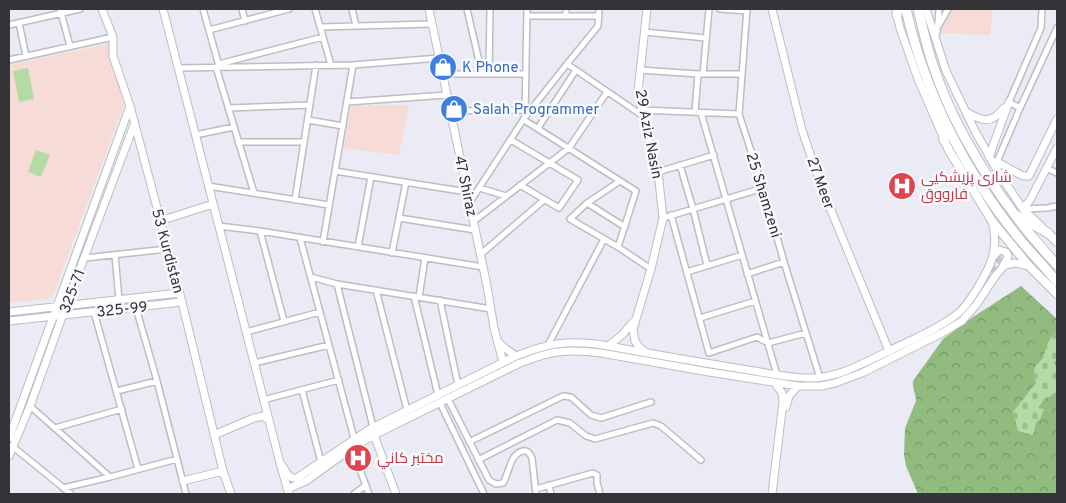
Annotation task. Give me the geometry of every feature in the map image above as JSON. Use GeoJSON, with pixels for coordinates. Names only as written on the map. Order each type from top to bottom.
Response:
{"type":"FeatureCollection","features":[{"type":"Feature","properties":{"kind":"highway"},"geometry":{"type":"LineString","coordinates":[[906,9],[912,38],[931,91],[971,169],[994,205],[1022,242],[1057,282]]}},
{"type":"Feature","properties":{"kind":"highway"},"geometry":{"type":"LineString","coordinates":[[918,9],[934,68],[959,126],[980,164],[1041,248],[1057,265]]}},
{"type":"Feature","properties":{"kind":"highway"},"geometry":{"type":"LineString","coordinates":[[941,112],[944,140]]}},
{"type":"Feature","properties":{"kind":"highway"},"geometry":{"type":"LineString","coordinates":[[1016,215],[1048,233]]}},
{"type":"Feature","properties":{"kind":"main road","name":"53 Kurdistan"},"geometry":{"type":"LineString","coordinates":[[102,9],[112,37],[113,56],[130,106],[182,302],[223,471],[231,494]]}},
{"type":"Feature","properties":{"kind":"main road"},"geometry":{"type":"LineString","coordinates":[[163,9],[288,492],[321,462],[354,438],[440,403],[520,363],[542,355],[557,352],[593,352],[798,386],[822,386],[846,380],[942,333],[962,321],[970,314],[1002,268],[1007,260],[1006,252],[997,251],[986,274],[964,308],[957,315],[852,368]]}},
{"type":"Feature","properties":{"kind":"main road","name":"47 Shiraz"},"geometry":{"type":"LineString","coordinates":[[428,9],[503,362]]}},
{"type":"Feature","properties":{"kind":"main road","name":"29 Aziz Nasin"},"geometry":{"type":"LineString","coordinates":[[646,353],[639,347],[634,337],[633,329],[651,269],[662,218],[658,172],[647,135],[638,92],[647,9]]}},
{"type":"Feature","properties":{"kind":"main road","name":"27 Meer"},"geometry":{"type":"LineString","coordinates":[[772,9],[802,130],[821,186],[889,350]]}},
{"type":"Feature","properties":{"kind":"main road"},"geometry":{"type":"LineString","coordinates":[[926,9],[946,71],[989,157],[996,164],[1024,209],[1057,242]]}},
{"type":"Feature","properties":{"kind":"main road"},"geometry":{"type":"LineString","coordinates":[[897,11],[900,28],[918,78],[950,152],[992,221],[1029,266],[1057,294]]}},
{"type":"Feature","properties":{"kind":"main road"},"geometry":{"type":"LineString","coordinates":[[965,112],[981,120],[990,120],[998,115],[1009,102]]}},
{"type":"Feature","properties":{"kind":"main road"},"geometry":{"type":"LineString","coordinates":[[989,157],[1009,102]]}},
{"type":"Feature","properties":{"kind":"main road","name":"325-71"},"geometry":{"type":"LineString","coordinates":[[9,438],[10,429],[130,106]]}},
{"type":"Feature","properties":{"kind":"main road"},"geometry":{"type":"LineString","coordinates":[[996,164],[1024,176],[1029,176],[1057,119]]}},
{"type":"Feature","properties":{"kind":"main road","name":"325-71"},"geometry":{"type":"LineString","coordinates":[[9,456],[30,406],[134,125]]}},
{"type":"Feature","properties":{"kind":"main road"},"geometry":{"type":"LineString","coordinates":[[1024,209],[1057,148]]}},
{"type":"Feature","properties":{"kind":"main road"},"geometry":{"type":"LineString","coordinates":[[160,221],[213,204]]}},
{"type":"Feature","properties":{"kind":"main road"},"geometry":{"type":"LineString","coordinates":[[992,221],[995,234],[992,260]]}},
{"type":"Feature","properties":{"kind":"main road"},"geometry":{"type":"LineString","coordinates":[[1002,268],[1009,263],[1029,266]]}},
{"type":"Feature","properties":{"kind":"main road"},"geometry":{"type":"LineString","coordinates":[[280,463],[290,478],[304,478],[407,410],[516,356],[556,343],[586,343],[608,346],[777,375],[820,378],[833,375],[874,362],[896,352],[938,331],[960,317],[981,292],[992,272]]}},
{"type":"Feature","properties":{"kind":"main road"},"geometry":{"type":"LineString","coordinates":[[9,312],[179,292]]}},
{"type":"Feature","properties":{"kind":"main road"},"geometry":{"type":"LineString","coordinates":[[169,294],[171,298],[170,304]]}},
{"type":"Feature","properties":{"kind":"main road","name":"325-99"},"geometry":{"type":"LineString","coordinates":[[9,321],[182,302]]}},
{"type":"Feature","properties":{"kind":"main road","name":"29 Aziz Nasin"},"geometry":{"type":"LineString","coordinates":[[608,346],[622,335],[636,316]]}},
{"type":"Feature","properties":{"kind":"main road"},"geometry":{"type":"LineString","coordinates":[[498,342],[516,356]]}},
{"type":"Feature","properties":{"kind":"main road"},"geometry":{"type":"LineString","coordinates":[[708,372],[710,364]]}},
{"type":"Feature","properties":{"kind":"main road"},"geometry":{"type":"LineString","coordinates":[[479,374],[482,382]]}},
{"type":"Feature","properties":{"kind":"main road"},"geometry":{"type":"LineString","coordinates":[[773,494],[783,402],[782,393],[775,383]]}},
{"type":"Feature","properties":{"kind":"main road"},"geometry":{"type":"LineString","coordinates":[[773,494],[786,402],[790,394],[798,386]]}},
{"type":"Feature","properties":{"kind":"main road"},"geometry":{"type":"LineString","coordinates":[[214,435],[254,418],[262,416],[269,420]]}},
{"type":"Feature","properties":{"kind":"main road"},"geometry":{"type":"LineString","coordinates":[[374,431],[396,494]]}},
{"type":"Feature","properties":{"kind":"main road"},"geometry":{"type":"LineString","coordinates":[[183,481],[223,471]]}},
{"type":"Feature","properties":{"kind":"street"},"geometry":{"type":"LineString","coordinates":[[9,25],[61,11],[80,9]]}},
{"type":"Feature","properties":{"kind":"street"},"geometry":{"type":"LineString","coordinates":[[203,9],[228,108],[254,193]]}},
{"type":"Feature","properties":{"kind":"street"},"geometry":{"type":"LineString","coordinates":[[242,9],[245,21]]}},
{"type":"Feature","properties":{"kind":"street"},"geometry":{"type":"LineString","coordinates":[[209,30],[289,9]]}},
{"type":"Feature","properties":{"kind":"street"},"geometry":{"type":"LineString","coordinates":[[314,9],[331,65]]}},
{"type":"Feature","properties":{"kind":"street"},"geometry":{"type":"LineString","coordinates":[[352,9],[356,26]]}},
{"type":"Feature","properties":{"kind":"street"},"geometry":{"type":"LineString","coordinates":[[467,9],[486,74]]}},
{"type":"Feature","properties":{"kind":"street"},"geometry":{"type":"LineString","coordinates":[[486,74],[490,9]]}},
{"type":"Feature","properties":{"kind":"street"},"geometry":{"type":"LineString","coordinates":[[524,119],[526,110],[527,9]]}},
{"type":"Feature","properties":{"kind":"street"},"geometry":{"type":"LineString","coordinates":[[566,9],[566,16]]}},
{"type":"Feature","properties":{"kind":"street"},"geometry":{"type":"LineString","coordinates":[[470,202],[524,119],[598,26],[599,9]]}},
{"type":"Feature","properties":{"kind":"street"},"geometry":{"type":"LineString","coordinates":[[709,9],[698,112],[727,199],[777,375]]}},
{"type":"Feature","properties":{"kind":"street"},"geometry":{"type":"LineString","coordinates":[[720,9],[747,10]]}},
{"type":"Feature","properties":{"kind":"street"},"geometry":{"type":"LineString","coordinates":[[935,36],[937,34],[939,9]]}},
{"type":"Feature","properties":{"kind":"street"},"geometry":{"type":"LineString","coordinates":[[937,28],[948,9]]}},
{"type":"Feature","properties":{"kind":"street"},"geometry":{"type":"LineString","coordinates":[[1020,108],[1009,102],[1041,28],[1042,9]]}},
{"type":"Feature","properties":{"kind":"street","name":"25 Shamzeni"},"geometry":{"type":"LineString","coordinates":[[747,10],[739,114],[820,378]]}},
{"type":"Feature","properties":{"kind":"street"},"geometry":{"type":"LineString","coordinates":[[61,11],[70,46]]}},
{"type":"Feature","properties":{"kind":"street"},"geometry":{"type":"LineString","coordinates":[[527,16],[599,16]]}},
{"type":"Feature","properties":{"kind":"street"},"geometry":{"type":"LineString","coordinates":[[19,23],[26,56]]}},
{"type":"Feature","properties":{"kind":"street"},"geometry":{"type":"LineString","coordinates":[[320,27],[432,24]]}},
{"type":"Feature","properties":{"kind":"street"},"geometry":{"type":"LineString","coordinates":[[996,164],[1057,28]]}},
{"type":"Feature","properties":{"kind":"street"},"geometry":{"type":"LineString","coordinates":[[644,32],[706,38]]}},
{"type":"Feature","properties":{"kind":"street"},"geometry":{"type":"LineString","coordinates":[[9,60],[112,37]]}},
{"type":"Feature","properties":{"kind":"street"},"geometry":{"type":"LineString","coordinates":[[218,66],[323,37]]}},
{"type":"Feature","properties":{"kind":"street"},"geometry":{"type":"LineString","coordinates":[[178,68],[331,65],[439,58]]}},
{"type":"Feature","properties":{"kind":"street"},"geometry":{"type":"LineString","coordinates":[[323,242],[353,64]]}},
{"type":"Feature","properties":{"kind":"street"},"geometry":{"type":"LineString","coordinates":[[566,64],[642,113],[698,112],[739,114]]}},
{"type":"Feature","properties":{"kind":"street"},"geometry":{"type":"LineString","coordinates":[[295,200],[316,65]]}},
{"type":"Feature","properties":{"kind":"street"},"geometry":{"type":"LineString","coordinates":[[538,128],[576,70]]}},
{"type":"Feature","properties":{"kind":"street"},"geometry":{"type":"LineString","coordinates":[[640,70],[701,74],[741,74]]}},
{"type":"Feature","properties":{"kind":"street"},"geometry":{"type":"LineString","coordinates":[[442,74],[526,74]]}},
{"type":"Feature","properties":{"kind":"street"},"geometry":{"type":"LineString","coordinates":[[474,222],[569,148],[608,92]]}},
{"type":"Feature","properties":{"kind":"street"},"geometry":{"type":"LineString","coordinates":[[347,102],[447,95]]}},
{"type":"Feature","properties":{"kind":"street"},"geometry":{"type":"LineString","coordinates":[[228,108],[310,105]]}},
{"type":"Feature","properties":{"kind":"street"},"geometry":{"type":"LineString","coordinates":[[450,111],[526,110]]}},
{"type":"Feature","properties":{"kind":"street"},"geometry":{"type":"LineString","coordinates":[[524,119],[636,191],[618,247]]}},
{"type":"Feature","properties":{"kind":"street"},"geometry":{"type":"LineString","coordinates":[[308,120],[343,126]]}},
{"type":"Feature","properties":{"kind":"street"},"geometry":{"type":"LineString","coordinates":[[195,135],[234,127]]}},
{"type":"Feature","properties":{"kind":"street"},"geometry":{"type":"LineString","coordinates":[[511,140],[578,180],[559,208],[520,186]]}},
{"type":"Feature","properties":{"kind":"street"},"geometry":{"type":"LineString","coordinates":[[238,142],[304,142]]}},
{"type":"Feature","properties":{"kind":"street"},"geometry":{"type":"LineString","coordinates":[[658,172],[714,156]]}},
{"type":"Feature","properties":{"kind":"street"},"geometry":{"type":"LineString","coordinates":[[680,166],[707,265]]}},
{"type":"Feature","properties":{"kind":"street"},"geometry":{"type":"LineString","coordinates":[[1046,168],[1057,173]]}},
{"type":"Feature","properties":{"kind":"street"},"geometry":{"type":"LineString","coordinates":[[335,171],[467,192]]}},
{"type":"Feature","properties":{"kind":"street"},"geometry":{"type":"LineString","coordinates":[[358,247],[371,177]]}},
{"type":"Feature","properties":{"kind":"street"},"geometry":{"type":"LineString","coordinates":[[620,180],[587,203],[570,219],[651,269]]}},
{"type":"Feature","properties":{"kind":"street"},"geometry":{"type":"LineString","coordinates":[[392,253],[406,182]]}},
{"type":"Feature","properties":{"kind":"street"},"geometry":{"type":"LineString","coordinates":[[208,186],[329,206]]}},
{"type":"Feature","properties":{"kind":"street"},"geometry":{"type":"LineString","coordinates":[[480,188],[506,196]]}},
{"type":"Feature","properties":{"kind":"street"},"geometry":{"type":"LineString","coordinates":[[662,218],[763,188]]}},
{"type":"Feature","properties":{"kind":"street"},"geometry":{"type":"LineString","coordinates":[[481,254],[544,200]]}},
{"type":"Feature","properties":{"kind":"street"},"geometry":{"type":"LineString","coordinates":[[587,203],[624,227]]}},
{"type":"Feature","properties":{"kind":"street"},"geometry":{"type":"LineString","coordinates":[[1024,209],[1057,206]]}},
{"type":"Feature","properties":{"kind":"street"},"geometry":{"type":"LineString","coordinates":[[671,215],[709,353],[757,337],[768,343],[806,333]]}},
{"type":"Feature","properties":{"kind":"street"},"geometry":{"type":"LineString","coordinates":[[399,218],[476,230]]}},
{"type":"Feature","properties":{"kind":"street"},"geometry":{"type":"LineString","coordinates":[[219,226],[260,231],[483,268]]}},
{"type":"Feature","properties":{"kind":"street"},"geometry":{"type":"LineString","coordinates":[[260,231],[284,321]]}},
{"type":"Feature","properties":{"kind":"street"},"geometry":{"type":"LineString","coordinates":[[300,238],[354,438]]}},
{"type":"Feature","properties":{"kind":"street"},"geometry":{"type":"LineString","coordinates":[[548,345],[604,240]]}},
{"type":"Feature","properties":{"kind":"street"},"geometry":{"type":"LineString","coordinates":[[85,258],[167,249]]}},
{"type":"Feature","properties":{"kind":"street"},"geometry":{"type":"LineString","coordinates":[[115,254],[119,300]]}},
{"type":"Feature","properties":{"kind":"street"},"geometry":{"type":"LineString","coordinates":[[687,272],[742,255]]}},
{"type":"Feature","properties":{"kind":"street"},"geometry":{"type":"LineString","coordinates":[[425,258],[417,297],[438,395]]}},
{"type":"Feature","properties":{"kind":"street"},"geometry":{"type":"LineString","coordinates":[[747,274],[784,262]]}},
{"type":"Feature","properties":{"kind":"street"},"geometry":{"type":"LineString","coordinates":[[311,277],[337,284],[491,308]]}},
{"type":"Feature","properties":{"kind":"street"},"geometry":{"type":"LineString","coordinates":[[337,284],[374,431]]}},
{"type":"Feature","properties":{"kind":"street"},"geometry":{"type":"LineString","coordinates":[[376,290],[407,410]]}},
{"type":"Feature","properties":{"kind":"street"},"geometry":{"type":"LineString","coordinates":[[440,300],[458,385]]}},
{"type":"Feature","properties":{"kind":"street"},"geometry":{"type":"LineString","coordinates":[[700,318],[755,301]]}},
{"type":"Feature","properties":{"kind":"street"},"geometry":{"type":"LineString","coordinates":[[136,308],[186,494]]}},
{"type":"Feature","properties":{"kind":"street"},"geometry":{"type":"LineString","coordinates":[[94,312],[138,469]]}},
{"type":"Feature","properties":{"kind":"street"},"geometry":{"type":"LineString","coordinates":[[246,332],[320,312]]}},
{"type":"Feature","properties":{"kind":"street"},"geometry":{"type":"LineString","coordinates":[[254,363],[329,345]]}},
{"type":"Feature","properties":{"kind":"street"},"geometry":{"type":"LineString","coordinates":[[263,400],[339,380]]}},
{"type":"Feature","properties":{"kind":"street"},"geometry":{"type":"LineString","coordinates":[[117,391],[156,381]]}},
{"type":"Feature","properties":{"kind":"street"},"geometry":{"type":"LineString","coordinates":[[302,390],[321,462]]}},
{"type":"Feature","properties":{"kind":"street"},"geometry":{"type":"LineString","coordinates":[[469,442],[563,396],[571,397],[591,415],[601,418],[651,402]]}},
{"type":"Feature","properties":{"kind":"street"},"geometry":{"type":"LineString","coordinates":[[448,399],[478,460],[489,480],[493,483],[503,483],[511,462],[522,451],[529,452],[532,458],[536,492],[549,486],[594,473],[597,475],[600,494]]}},
{"type":"Feature","properties":{"kind":"street"},"geometry":{"type":"LineString","coordinates":[[440,403],[484,494]]}},
{"type":"Feature","properties":{"kind":"street"},"geometry":{"type":"LineString","coordinates":[[30,406],[110,477]]}},
{"type":"Feature","properties":{"kind":"street"},"geometry":{"type":"LineString","coordinates":[[55,428],[122,409]]}},
{"type":"Feature","properties":{"kind":"street"},"geometry":{"type":"LineString","coordinates":[[478,460],[557,420],[570,423],[586,436],[595,440],[653,423],[661,426],[701,460]]}},
{"type":"Feature","properties":{"kind":"street"},"geometry":{"type":"LineString","coordinates":[[12,446],[71,494]]}},
{"type":"Feature","properties":{"kind":"street"},"geometry":{"type":"LineString","coordinates":[[352,448],[369,494]]}},
{"type":"Feature","properties":{"kind":"street"},"geometry":{"type":"LineString","coordinates":[[63,488],[177,459]]}},
{"type":"Feature","properties":{"kind":"street"},"geometry":{"type":"LineString","coordinates":[[354,494],[366,485]]}},
{"type":"Feature","properties":{"kind":"street"},"geometry":{"type":"LineString","coordinates":[[549,486],[551,494]]}},
{"type":"Feature","properties":{"kind":"shaded area"},"geometry":{"type":"Polygon","coordinates":[[[952,9],[993,9],[990,35],[943,33],[942,30],[952,9]]]}},
{"type":"Feature","properties":{"kind":"shaded area"},"geometry":{"type":"Polygon","coordinates":[[[108,44],[124,105],[52,298],[9,303],[9,65],[108,44]]]}},
{"type":"Feature","properties":{"kind":"shaded area"},"geometry":{"type":"Polygon","coordinates":[[[409,105],[399,155],[344,148],[351,106],[409,105]]]}},
{"type":"Feature","properties":{"kind":"green space"},"geometry":{"type":"Polygon","coordinates":[[[28,68],[34,99],[19,102],[13,71],[28,68]]]}},
{"type":"Feature","properties":{"kind":"green space"},"geometry":{"type":"Polygon","coordinates":[[[36,150],[50,155],[41,177],[28,172],[36,150]]]}},
{"type":"Feature","properties":{"kind":"green space"},"geometry":{"type":"Polygon","coordinates":[[[1021,286],[1057,319],[1057,494],[918,494],[906,466],[904,455],[905,428],[916,401],[913,381],[943,339],[1021,286]]]}},
{"type":"Feature","properties":{"kind":"green space"},"geometry":{"type":"Polygon","coordinates":[[[1055,332],[1057,333],[1057,359],[1054,363],[1057,367],[1057,393],[1045,398],[1038,408],[1044,409],[1036,423],[1033,435],[1018,431],[1013,412],[1036,383],[1033,374],[1035,367],[1043,358],[1047,344],[1055,332]]]}},
{"type":"Feature","properties":{"kind":"tunnel"},"geometry":{"type":"LineString","coordinates":[[992,272],[1001,258],[1011,250],[1023,249],[1048,255]]}},
{"type":"Feature","properties":{"kind":"place","name":"K Phone"},"geometry":{"type":"Point","coordinates":[443,67]}},
{"type":"Feature","properties":{"kind":"place","name":"Salah Programmer"},"geometry":{"type":"Point","coordinates":[454,109]}},
{"type":"Feature","properties":{"kind":"place","name":"شاری پزیشکیی فارووق"},"geometry":{"type":"Point","coordinates":[902,186]}},
{"type":"Feature","properties":{"kind":"place","name":"مختبر كاني"},"geometry":{"type":"Point","coordinates":[358,458]}}]}
